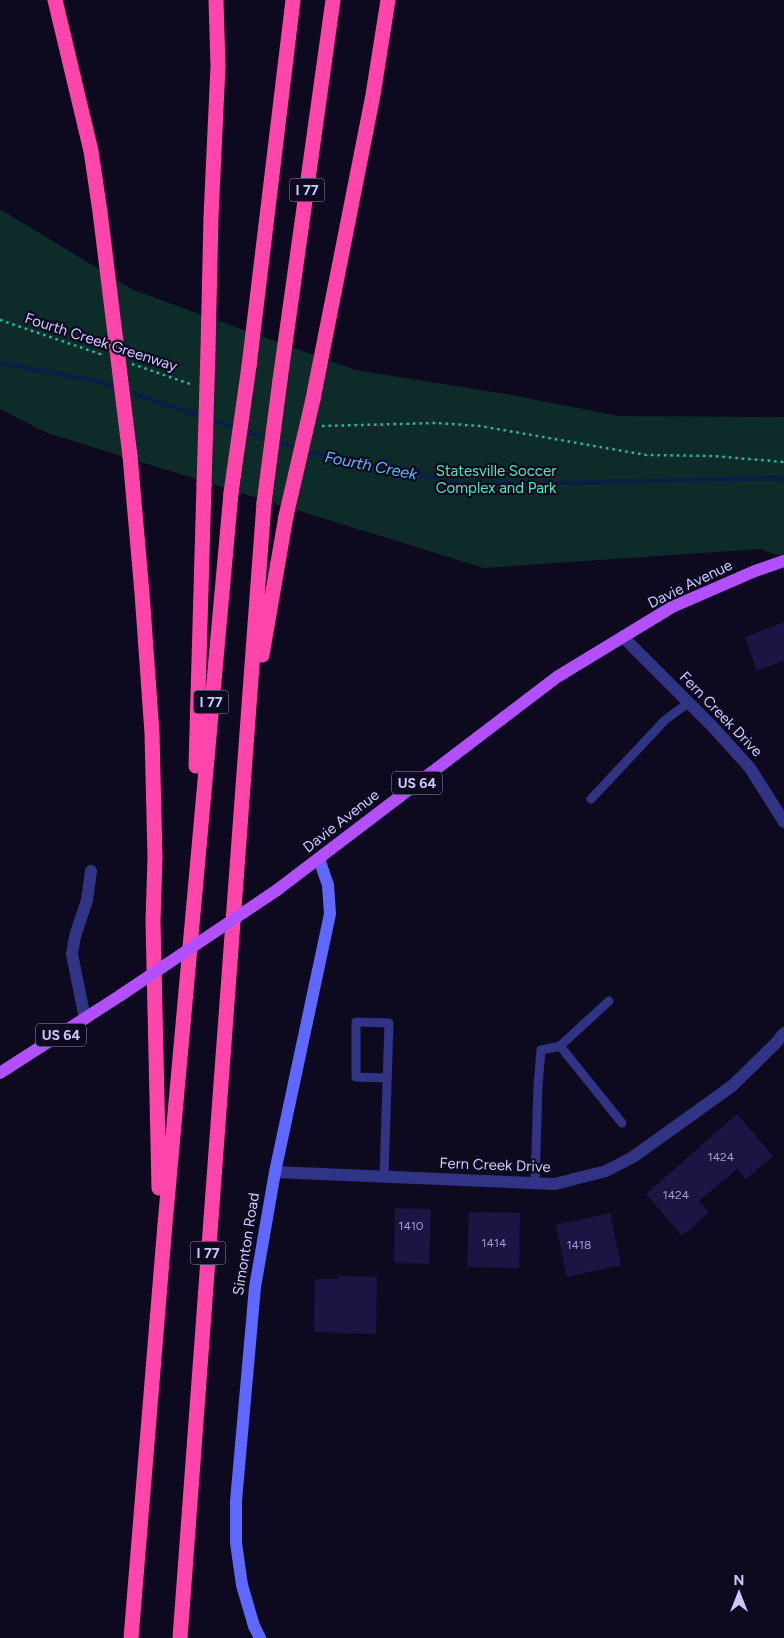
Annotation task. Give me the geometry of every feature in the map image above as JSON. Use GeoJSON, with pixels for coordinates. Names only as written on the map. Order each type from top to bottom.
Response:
{"type":"FeatureCollection","features":[{"type":"Feature","properties":{"kind":"highway"},"geometry":{"type":"LineString","coordinates":[[55,0],[91,151],[100,212],[130,456],[142,593],[152,733],[155,858],[153,921],[160,1267]]}},
{"type":"Feature","properties":{"kind":"highway"},"geometry":{"type":"LineString","coordinates":[[192,910],[211,217],[218,66],[216,0]]}},
{"type":"Feature","properties":{"kind":"highway","name":"I 77"},"geometry":{"type":"LineString","coordinates":[[131,1638],[160,1267],[231,493],[249,366],[293,0]]}},
{"type":"Feature","properties":{"kind":"highway","name":"I 77"},"geometry":{"type":"LineString","coordinates":[[180,1638],[264,503],[334,0]]}},
{"type":"Feature","properties":{"kind":"highway"},"geometry":{"type":"LineString","coordinates":[[247,743],[286,516],[313,399],[373,95],[388,0]]}},
{"type":"Feature","properties":{"kind":"highway"},"geometry":{"type":"LineString","coordinates":[[373,95],[396,0]]}},
{"type":"Feature","properties":{"kind":"main road","name":"Davie Avenue"},"geometry":{"type":"LineString","coordinates":[[0,1074],[277,890],[557,677],[672,607],[755,571],[784,561]]}},
{"type":"Feature","properties":{"kind":"street","name":"Fern Creek Drive"},"geometry":{"type":"LineString","coordinates":[[623,637],[713,727],[750,768],[784,822]]}},
{"type":"Feature","properties":{"kind":"street","name":"Simonton Road"},"geometry":{"type":"LineString","coordinates":[[260,1638],[254,1626],[242,1585],[236,1543],[236,1501],[255,1287],[275,1172],[330,914],[328,885],[319,859]]}},
{"type":"Feature","properties":{"kind":"street"},"geometry":{"type":"LineString","coordinates":[[85,1019],[72,954],[75,936],[86,900],[91,871]]}},
{"type":"Feature","properties":{"kind":"street","name":"Fern Creek Drive"},"geometry":{"type":"LineString","coordinates":[[275,1172],[555,1184],[606,1171],[632,1157],[732,1086],[784,1033]]}},
{"type":"Feature","properties":{"kind":"lane"},"geometry":{"type":"LineString","coordinates":[[590,799],[665,720],[688,703]]}},
{"type":"Feature","properties":{"kind":"lane"},"geometry":{"type":"LineString","coordinates":[[535,1183],[541,1050],[560,1046],[609,1001]]}},
{"type":"Feature","properties":{"kind":"lane"},"geometry":{"type":"LineString","coordinates":[[384,1176],[389,1023],[356,1022],[356,1077],[387,1078]]}},
{"type":"Feature","properties":{"kind":"lane"},"geometry":{"type":"LineString","coordinates":[[560,1046],[622,1123]]}},
{"type":"Feature","properties":{"kind":"path","name":"Fourth Creek Greenway"},"geometry":{"type":"LineString","coordinates":[[0,320],[110,358]]}},
{"type":"Feature","properties":{"kind":"path","name":"Fourth Creek Greenway"},"geometry":{"type":"LineString","coordinates":[[129,363],[194,386]]}},
{"type":"Feature","properties":{"kind":"path"},"geometry":{"type":"LineString","coordinates":[[318,426],[436,423],[480,426],[646,454],[713,456],[784,462]]}},
{"type":"Feature","properties":{"kind":"green space","name":"Statesville Soccer Complex and Park"},"geometry":{"type":"Polygon","coordinates":[[[0,209],[133,290],[355,370],[511,395],[619,416],[784,417],[784,557],[760,549],[484,568],[47,433],[0,409],[0,209]]]}},
{"type":"Feature","properties":{"kind":"building"},"geometry":{"type":"Polygon","coordinates":[[[784,622],[784,660],[757,671],[745,637],[784,622]]]}},
{"type":"Feature","properties":{"kind":"building"},"geometry":{"type":"Polygon","coordinates":[[[737,1114],[773,1156],[746,1179],[737,1169],[699,1201],[709,1213],[682,1236],[646,1194],[737,1114]]]}},
{"type":"Feature","properties":{"kind":"building"},"geometry":{"type":"Polygon","coordinates":[[[395,1208],[431,1209],[429,1264],[394,1263],[395,1208]]]}},
{"type":"Feature","properties":{"kind":"building"},"geometry":{"type":"Polygon","coordinates":[[[469,1212],[520,1213],[519,1268],[467,1267],[469,1212]]]}},
{"type":"Feature","properties":{"kind":"building"},"geometry":{"type":"Polygon","coordinates":[[[610,1213],[621,1265],[567,1277],[556,1225],[610,1213]]]}},
{"type":"Feature","properties":{"kind":"building"},"geometry":{"type":"Polygon","coordinates":[[[338,1276],[377,1277],[376,1334],[314,1332],[315,1279],[338,1279],[338,1276]]]}},
{"type":"Feature","properties":{"kind":"waterway","name":"Fourth Creek"},"geometry":{"type":"LineString","coordinates":[[0,363],[101,382],[118,388]]}},
{"type":"Feature","properties":{"kind":"waterway","name":"Fourth Creek"},"geometry":{"type":"LineString","coordinates":[[126,391],[314,454],[469,485],[775,478],[784,481]]}}]}
